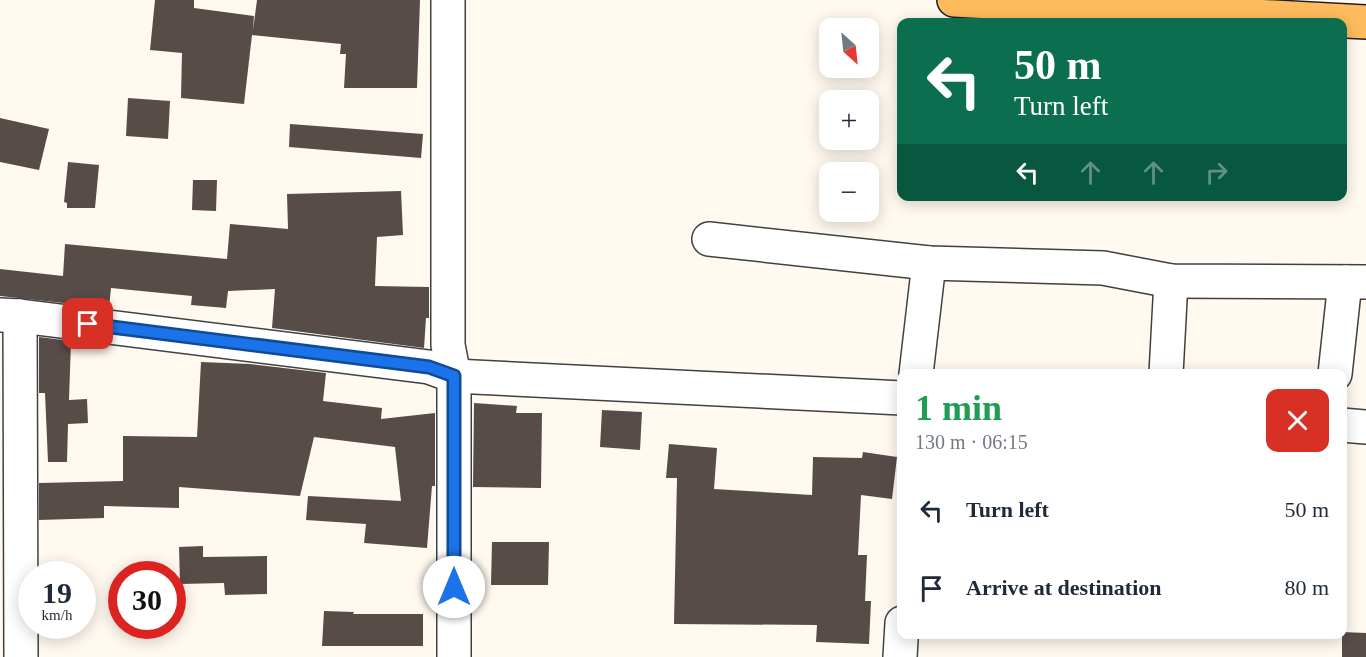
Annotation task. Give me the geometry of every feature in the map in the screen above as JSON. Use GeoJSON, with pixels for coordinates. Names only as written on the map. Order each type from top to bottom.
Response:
{"type":"FeatureCollection","features":[{"type":"Feature","properties":{"kind":"main road"},"geometry":{"type":"LineString","coordinates":[[954,0],[1291,18]]}},
{"type":"Feature","properties":{"kind":"main road"},"geometry":{"type":"LineString","coordinates":[[1347,21],[1366,22]]}},
{"type":"Feature","properties":{"kind":"street"},"geometry":{"type":"LineString","coordinates":[[448,0],[448,345],[454,376],[454,657]]}},
{"type":"Feature","properties":{"kind":"street"},"geometry":{"type":"LineString","coordinates":[[709,239],[929,263],[1103,268],[1171,281],[1356,282],[1336,369]]}},
{"type":"Feature","properties":{"kind":"street"},"geometry":{"type":"LineString","coordinates":[[917,369],[929,263]]}},
{"type":"Feature","properties":{"kind":"street"},"geometry":{"type":"LineString","coordinates":[[1166,369],[1171,281]]}},
{"type":"Feature","properties":{"kind":"street"},"geometry":{"type":"LineString","coordinates":[[21,657],[10,315],[429,367],[454,376],[897,398]]}},
{"type":"Feature","properties":{"kind":"street"},"geometry":{"type":"LineString","coordinates":[[1347,426],[1366,428]]}},
{"type":"Feature","properties":{"kind":"street"},"geometry":{"type":"LineString","coordinates":[[900,657],[901,639]]}},
{"type":"Feature","properties":{"kind":"building"},"geometry":{"type":"Polygon","coordinates":[[[155,0],[194,0],[194,8],[254,16],[253,30],[257,0],[420,0],[417,88],[344,88],[346,54],[340,54],[341,44],[252,35],[244,104],[181,98],[182,53],[150,50],[155,0]]]}},
{"type":"Feature","properties":{"kind":"building"},"geometry":{"type":"Polygon","coordinates":[[[128,98],[170,101],[168,139],[126,136],[128,98]]]}},
{"type":"Feature","properties":{"kind":"building"},"geometry":{"type":"Polygon","coordinates":[[[0,118],[49,129],[39,170],[0,162],[0,118]]]}},
{"type":"Feature","properties":{"kind":"building"},"geometry":{"type":"Polygon","coordinates":[[[290,124],[423,134],[421,158],[289,147],[290,124]]]}},
{"type":"Feature","properties":{"kind":"building"},"geometry":{"type":"Polygon","coordinates":[[[68,162],[99,165],[95,208],[67,208],[67,203],[64,202],[68,162]]]}},
{"type":"Feature","properties":{"kind":"building"},"geometry":{"type":"Polygon","coordinates":[[[193,180],[217,180],[216,211],[192,210],[193,180]]]}},
{"type":"Feature","properties":{"kind":"building"},"geometry":{"type":"Polygon","coordinates":[[[401,191],[403,235],[377,237],[375,286],[429,287],[429,318],[426,318],[424,348],[272,328],[275,289],[228,291],[226,308],[191,305],[192,296],[111,288],[109,308],[0,296],[0,269],[63,276],[65,244],[227,259],[230,224],[288,229],[287,194],[401,191]]]}},
{"type":"Feature","properties":{"kind":"building"},"geometry":{"type":"Polygon","coordinates":[[[39,337],[71,341],[69,400],[87,399],[88,423],[68,424],[67,462],[48,462],[45,393],[39,393],[39,337]]]}},
{"type":"Feature","properties":{"kind":"building"},"geometry":{"type":"Polygon","coordinates":[[[201,362],[250,364],[326,373],[323,401],[382,408],[381,419],[435,413],[435,486],[432,486],[427,548],[364,543],[366,524],[306,520],[308,496],[401,501],[395,447],[314,437],[300,496],[179,487],[179,508],[104,506],[104,518],[39,520],[39,483],[123,481],[123,436],[197,437],[201,362]]]}},
{"type":"Feature","properties":{"kind":"building"},"geometry":{"type":"Polygon","coordinates":[[[474,403],[517,406],[516,413],[542,413],[541,488],[473,487],[474,403]]]}},
{"type":"Feature","properties":{"kind":"building"},"geometry":{"type":"Polygon","coordinates":[[[602,410],[642,412],[640,450],[600,447],[602,410]]]}},
{"type":"Feature","properties":{"kind":"building"},"geometry":{"type":"Polygon","coordinates":[[[669,444],[717,448],[714,489],[812,495],[813,457],[862,458],[863,452],[897,457],[892,499],[861,495],[858,555],[867,555],[865,601],[871,601],[869,644],[816,642],[817,625],[674,624],[677,478],[666,478],[669,444]]]}},
{"type":"Feature","properties":{"kind":"building"},"geometry":{"type":"Polygon","coordinates":[[[492,542],[549,542],[548,585],[491,585],[492,542]]]}},
{"type":"Feature","properties":{"kind":"building"},"geometry":{"type":"Polygon","coordinates":[[[203,546],[203,557],[267,556],[267,594],[225,595],[224,583],[186,584],[186,561],[179,561],[179,547],[203,546]]]}},
{"type":"Feature","properties":{"kind":"building"},"geometry":{"type":"Polygon","coordinates":[[[324,611],[354,612],[353,614],[423,614],[423,646],[322,646],[324,611]]]}},
{"type":"Feature","properties":{"kind":"building"},"geometry":{"type":"Polygon","coordinates":[[[1347,632],[1366,633],[1366,657],[1342,657],[1342,639],[1347,639],[1347,632]]]}},
{"type":"Feature","properties":{"kind":"route"},"geometry":{"type":"LineString","coordinates":[[88,324],[429,367],[454,376],[454,587]]}}]}
